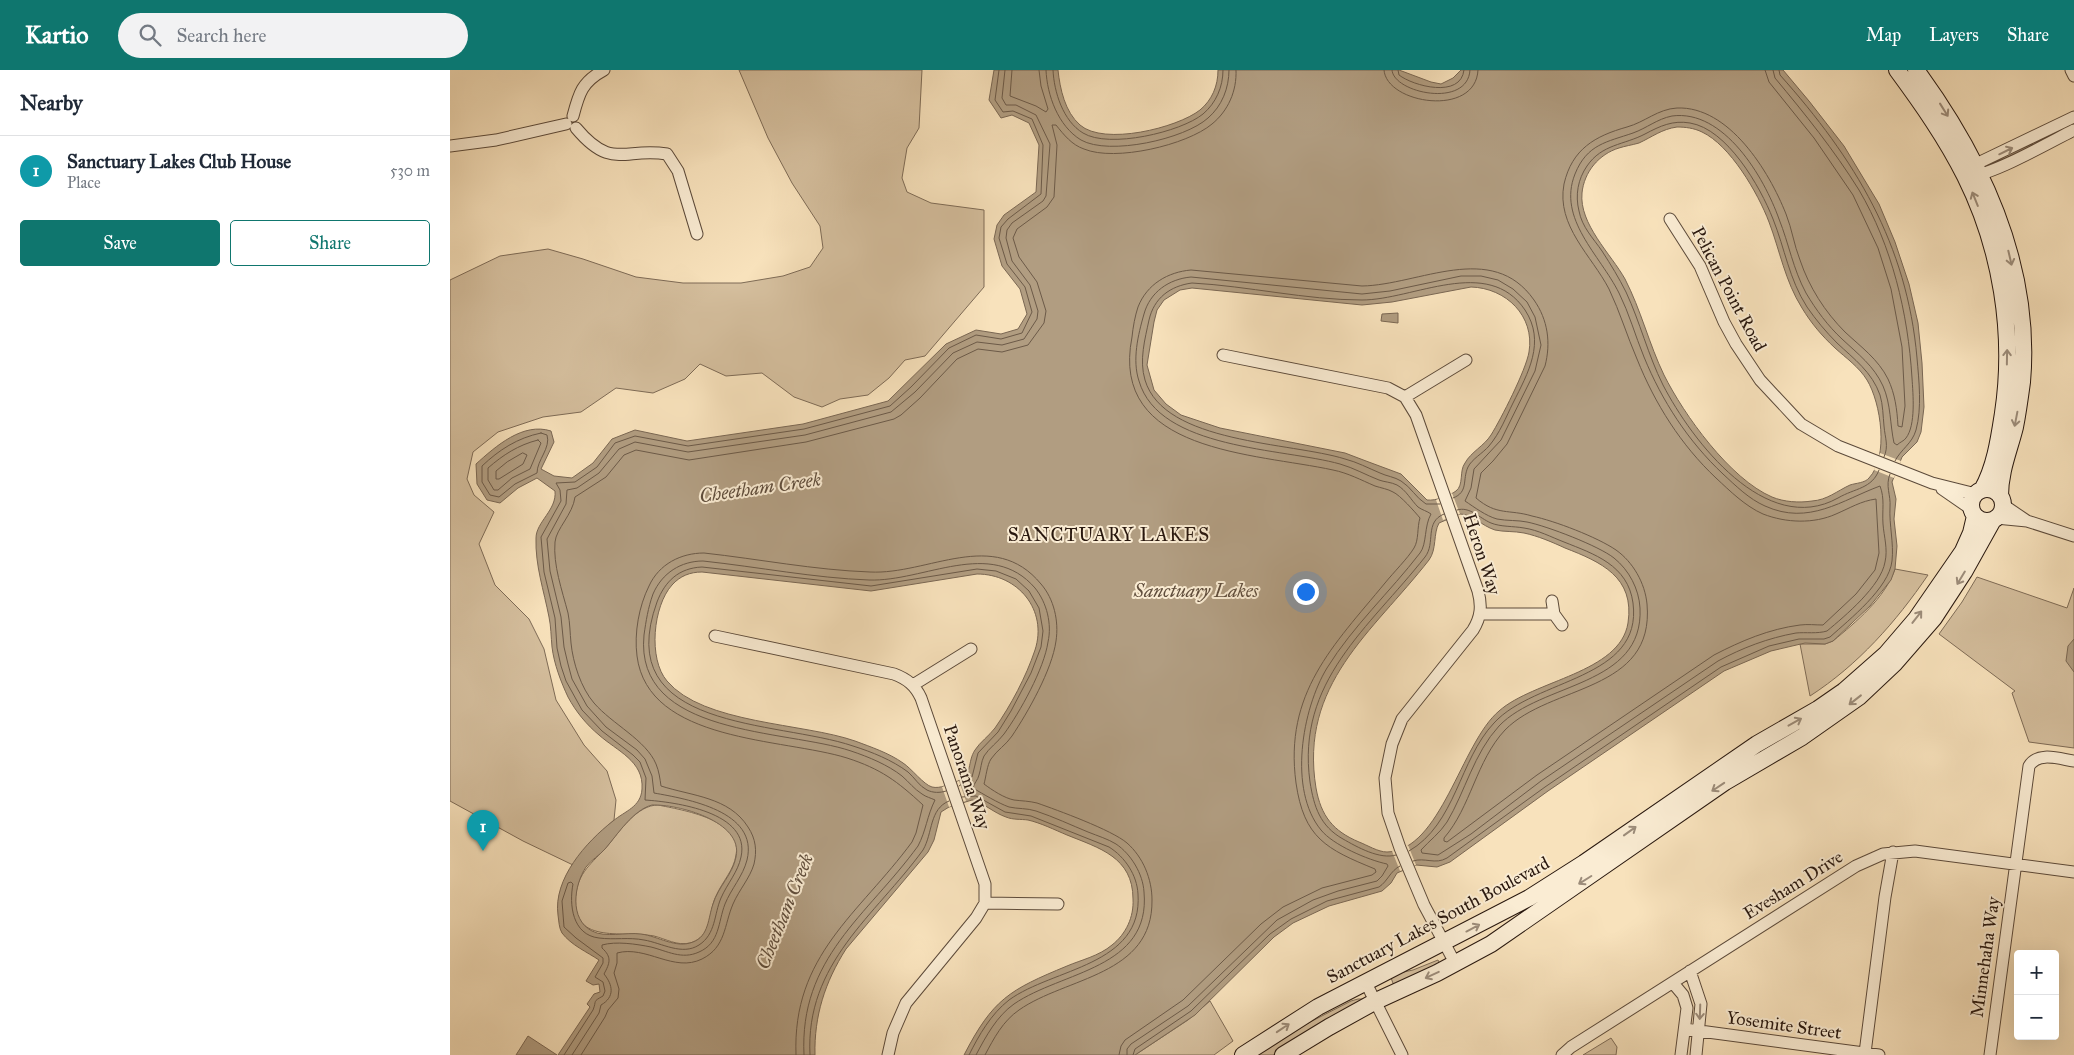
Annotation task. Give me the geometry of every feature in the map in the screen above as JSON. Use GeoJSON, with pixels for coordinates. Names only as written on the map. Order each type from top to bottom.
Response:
{"type":"FeatureCollection","features":[{"type":"Feature","properties":{"kind":"street"},"geometry":{"type":"LineString","coordinates":[[572,123],[578,97],[584,85],[604,70]]}},
{"type":"Feature","properties":{"kind":"street","name":"Sanctuary Lakes South Boulevard"},"geometry":{"type":"LineString","coordinates":[[1242,1055],[1290,1023],[1365,981],[1444,943],[1529,898],[1774,734],[1818,709],[1844,691],[1891,648],[1916,619],[1963,550],[1971,533],[1976,502],[1990,473],[2005,400],[2006,328],[1999,280],[1974,172],[1941,133],[1897,70]]}},
{"type":"Feature","properties":{"kind":"street","name":"Sanctuary Lakes South Boulevard"},"geometry":{"type":"LineString","coordinates":[[1283,1055],[1328,1027],[1376,1001],[1491,944],[1725,782],[1783,749],[1859,697],[1908,650],[1952,592],[1998,509],[2000,474],[2015,427],[2021,392],[2022,344],[2017,292],[2007,245],[1996,210],[1974,172],[1952,122],[1916,70]]}},
{"type":"Feature","properties":{"kind":"street"},"geometry":{"type":"LineString","coordinates":[[2071,70],[2074,76]]}},
{"type":"Feature","properties":{"kind":"street"},"geometry":{"type":"LineString","coordinates":[[1974,172],[2074,117]]}},
{"type":"Feature","properties":{"kind":"street"},"geometry":{"type":"LineString","coordinates":[[450,146],[496,140],[572,123]]}},
{"type":"Feature","properties":{"kind":"street"},"geometry":{"type":"LineString","coordinates":[[572,123],[591,145],[609,154],[667,154],[678,172],[696,234]]}},
{"type":"Feature","properties":{"kind":"street"},"geometry":{"type":"LineString","coordinates":[[1974,172],[2074,130]]}},
{"type":"Feature","properties":{"kind":"street","name":"Pelican Point Road"},"geometry":{"type":"LineString","coordinates":[[1670,219],[1700,266],[1724,322],[1751,368],[1782,405],[1801,424],[1818,436],[1838,446],[1976,502]]}},
{"type":"Feature","properties":{"kind":"street"},"geometry":{"type":"LineString","coordinates":[[1223,355],[1388,388],[1406,397],[1466,360]]}},
{"type":"Feature","properties":{"kind":"street","name":"Heron Way"},"geometry":{"type":"LineString","coordinates":[[1406,397],[1416,415],[1481,604],[1480,614],[1473,630],[1402,719],[1386,766],[1386,796],[1390,821],[1427,910],[1456,963]]}},
{"type":"Feature","properties":{"kind":"street"},"geometry":{"type":"LineString","coordinates":[[1992,490],[1998,509],[1983,521],[1976,502],[1992,490]]}},
{"type":"Feature","properties":{"kind":"street"},"geometry":{"type":"LineString","coordinates":[[1998,509],[2074,536]]}},
{"type":"Feature","properties":{"kind":"street"},"geometry":{"type":"LineString","coordinates":[[1552,601],[1554,614],[1562,625]]}},
{"type":"Feature","properties":{"kind":"street"},"geometry":{"type":"LineString","coordinates":[[1480,614],[1554,614]]}},
{"type":"Feature","properties":{"kind":"street"},"geometry":{"type":"LineString","coordinates":[[715,636],[894,674],[906,679],[913,685],[971,649]]}},
{"type":"Feature","properties":{"kind":"street","name":"Panorama Way"},"geometry":{"type":"LineString","coordinates":[[913,685],[921,698],[985,884],[985,903]]}},
{"type":"Feature","properties":{"kind":"street"},"geometry":{"type":"LineString","coordinates":[[1774,734],[1783,749]]}},
{"type":"Feature","properties":{"kind":"street","name":"Minnehaha Way"},"geometry":{"type":"LineString","coordinates":[[1990,1055],[2028,771],[2031,762],[2042,757],[2074,761]]}},
{"type":"Feature","properties":{"kind":"street","name":"Evesham Drive"},"geometry":{"type":"LineString","coordinates":[[1562,1055],[1571,1047],[1856,866],[1888,853],[1915,851],[2074,872]]}},
{"type":"Feature","properties":{"kind":"street"},"geometry":{"type":"LineString","coordinates":[[1865,1053],[1885,896],[1888,853]]}},
{"type":"Feature","properties":{"kind":"street"},"geometry":{"type":"LineString","coordinates":[[888,1055],[893,1033],[906,1003],[976,918],[985,903],[1058,904]]}},
{"type":"Feature","properties":{"kind":"street"},"geometry":{"type":"LineString","coordinates":[[1690,972],[1701,1004],[1696,1055]]}},
{"type":"Feature","properties":{"kind":"street"},"geometry":{"type":"LineString","coordinates":[[1365,981],[1402,1055]]}},
{"type":"Feature","properties":{"kind":"street"},"geometry":{"type":"LineString","coordinates":[[1672,983],[1686,1001],[1687,1013],[1681,1055]]}},
{"type":"Feature","properties":{"kind":"street","name":"Yosemite Street"},"geometry":{"type":"LineString","coordinates":[[1685,1029],[1880,1055]]}},
{"type":"Feature","properties":{"kind":"shaded area"},"geometry":{"type":"Polygon","coordinates":[[[739,70],[922,70],[919,128],[907,148],[902,178],[907,192],[931,203],[984,210],[984,287],[925,356],[905,360],[889,378],[868,395],[840,399],[822,407],[794,397],[762,373],[726,376],[700,364],[685,379],[653,393],[616,388],[581,412],[543,417],[498,432],[473,452],[467,479],[474,495],[494,512],[479,544],[495,585],[529,619],[544,649],[556,700],[584,745],[607,771],[616,800],[614,820],[593,839],[573,865],[523,841],[450,801],[450,280],[500,256],[548,249],[636,277],[683,283],[741,283],[783,276],[810,267],[823,248],[820,226],[792,183],[768,138],[739,70]]]}},
{"type":"Feature","properties":{"kind":"shaded area"},"geometry":{"type":"Polygon","coordinates":[[[1895,569],[1928,575],[1875,642],[1844,671],[1810,696],[1800,644],[1825,644],[1833,641],[1860,618],[1877,600],[1895,569]]]}},
{"type":"Feature","properties":{"kind":"shaded area"},"geometry":{"type":"Polygon","coordinates":[[[1977,577],[2067,608],[2074,588],[2074,748],[2029,742],[2012,693],[2015,691],[1939,634],[1977,577]]]}},
{"type":"Feature","properties":{"kind":"shaded area"},"geometry":{"type":"Polygon","coordinates":[[[658,805],[709,818],[730,833],[736,843],[735,860],[714,900],[707,929],[696,941],[690,943],[676,943],[654,936],[600,932],[589,928],[581,921],[576,910],[576,893],[584,872],[630,819],[644,809],[658,805]]]}},
{"type":"Feature","properties":{"kind":"shaded area"},"geometry":{"type":"Polygon","coordinates":[[[1438,960],[1439,962],[1436,965],[1394,986],[1390,975],[1413,970],[1438,960]]]}},
{"type":"Feature","properties":{"kind":"shaded area"},"geometry":{"type":"Polygon","coordinates":[[[1358,999],[1363,999],[1273,1055],[1252,1055],[1277,1039],[1358,999]]]}},
{"type":"Feature","properties":{"kind":"shaded area"},"geometry":{"type":"Polygon","coordinates":[[[1210,1001],[1233,1041],[1214,1055],[1135,1055],[1188,1020],[1210,1001]]]}},
{"type":"Feature","properties":{"kind":"shaded area"},"geometry":{"type":"Polygon","coordinates":[[[1611,1038],[1617,1047],[1616,1055],[1583,1055],[1611,1038]]]}},
{"type":"Feature","properties":{"kind":"water","name":"Sanctuary Lakes"},"geometry":{"type":"Polygon","coordinates":[[[994,70],[1058,70],[1060,85],[1067,107],[1080,125],[1091,131],[1106,134],[1122,134],[1140,132],[1175,123],[1200,110],[1214,92],[1218,70],[1399,70],[1441,84],[1453,78],[1461,70],[1783,70],[1844,146],[1879,204],[1895,242],[1909,284],[1918,323],[1924,407],[1921,432],[1917,442],[1902,457],[1892,482],[1896,499],[1894,519],[1897,546],[1895,569],[1891,580],[1870,606],[1833,641],[1825,644],[1805,643],[1771,651],[1724,671],[1548,791],[1450,862],[1437,867],[1416,865],[1397,873],[1391,883],[1382,891],[1329,906],[1293,923],[1274,937],[1195,1015],[1135,1055],[964,1055],[984,1021],[994,1009],[1017,990],[1067,966],[1096,955],[1117,941],[1128,925],[1133,906],[1131,885],[1127,873],[1112,856],[1043,825],[1028,820],[1009,818],[972,800],[949,807],[941,812],[934,840],[928,852],[846,949],[832,974],[822,1000],[816,1027],[815,1055],[558,1055],[590,1007],[587,1004],[594,994],[600,992],[599,984],[593,985],[586,981],[599,960],[574,945],[561,931],[558,901],[561,888],[566,875],[582,850],[592,839],[632,808],[639,800],[642,789],[641,779],[639,771],[634,764],[586,723],[578,713],[568,697],[556,666],[552,647],[550,620],[538,568],[536,548],[537,532],[553,504],[555,491],[537,478],[518,488],[500,503],[487,500],[477,484],[476,464],[510,437],[530,430],[541,429],[551,431],[554,442],[541,469],[554,476],[572,478],[593,463],[612,439],[635,430],[687,441],[803,424],[888,401],[946,344],[976,330],[1001,334],[1018,329],[1027,314],[1020,289],[1002,266],[994,239],[997,225],[1004,215],[1036,192],[1039,145],[1029,123],[1012,115],[1001,118],[989,100],[994,70]],[[1672,128],[1639,143],[1619,148],[1599,159],[1589,171],[1582,193],[1582,205],[1585,216],[1597,238],[1625,279],[1664,375],[1683,408],[1725,461],[1740,476],[1772,497],[1792,502],[1817,500],[1850,485],[1865,481],[1875,469],[1881,444],[1881,430],[1876,402],[1867,380],[1821,334],[1802,308],[1787,277],[1764,210],[1750,184],[1733,159],[1723,147],[1702,132],[1686,128],[1672,128]],[[1471,287],[1392,302],[1362,305],[1192,288],[1180,290],[1164,300],[1157,310],[1147,365],[1154,390],[1166,404],[1181,415],[1220,428],[1345,453],[1401,474],[1427,500],[1442,498],[1456,491],[1461,482],[1463,466],[1491,435],[1507,406],[1527,360],[1530,339],[1527,327],[1523,316],[1515,306],[1496,293],[1484,289],[1471,287]],[[1460,514],[1439,523],[1433,551],[1429,560],[1345,662],[1329,689],[1318,719],[1314,751],[1316,788],[1321,807],[1330,821],[1342,833],[1384,852],[1406,847],[1422,834],[1449,793],[1485,726],[1499,711],[1514,700],[1593,665],[1622,640],[1628,623],[1629,607],[1621,583],[1603,566],[1591,559],[1534,536],[1520,532],[1495,530],[1473,518],[1460,514]],[[698,572],[685,575],[672,585],[666,594],[657,619],[655,646],[657,660],[667,681],[683,695],[704,706],[755,720],[834,735],[874,748],[903,763],[932,787],[948,785],[966,775],[975,750],[995,728],[1012,700],[1023,680],[1035,650],[1038,635],[1037,621],[1033,608],[1017,588],[1005,580],[992,576],[977,574],[871,591],[698,572]],[[652,805],[638,812],[626,823],[603,851],[588,864],[582,874],[576,901],[580,918],[585,926],[597,933],[641,934],[680,944],[693,942],[702,936],[705,931],[715,898],[734,863],[736,844],[730,834],[720,824],[692,812],[663,805],[652,805]]]}},
{"type":"Feature","properties":{"kind":"water"},"geometry":{"type":"Polygon","coordinates":[[[1398,313],[1398,323],[1381,321],[1382,314],[1398,313]]]}},
{"type":"Feature","properties":{"kind":"water"},"geometry":{"type":"Polygon","coordinates":[[[2074,639],[2074,672],[2066,661],[2068,646],[2074,639]]]}},
{"type":"Feature","properties":{"kind":"water"},"geometry":{"type":"Polygon","coordinates":[[[528,1036],[557,1055],[516,1055],[528,1036]]]}},
{"type":"Feature","properties":{"kind":"pier"},"geometry":{"type":"Polygon","coordinates":[[[1880,453],[1901,461],[1894,478],[1874,470],[1880,453]]]}},
{"type":"Feature","properties":{"kind":"pier"},"geometry":{"type":"Polygon","coordinates":[[[1452,493],[1460,514],[1443,520],[1436,500],[1452,493]]]}},
{"type":"Feature","properties":{"kind":"pier"},"geometry":{"type":"Polygon","coordinates":[[[959,781],[966,801],[949,807],[942,787],[959,781]]]}},
{"type":"Feature","properties":{"kind":"pier"},"geometry":{"type":"Polygon","coordinates":[[[1408,845],[1416,865],[1400,871],[1392,851],[1408,845]]]}},
{"type":"Feature","properties":{"kind":"place","name":"Sanctuary Lakes Club House"},"geometry":{"type":"Point","coordinates":[483,851]}},
{"type":"Feature","properties":{"kind":"district","name":"SANCTUARY LAKES"},"geometry":{"type":"Point","coordinates":[1109,534]}},
{"type":"Feature","properties":{"kind":"water label","name":"Cheetham Creek"},"geometry":{"type":"Point","coordinates":[760,487]}},
{"type":"Feature","properties":{"kind":"water label","name":"Cheetham Creek"},"geometry":{"type":"Point","coordinates":[784,911]}}]}
